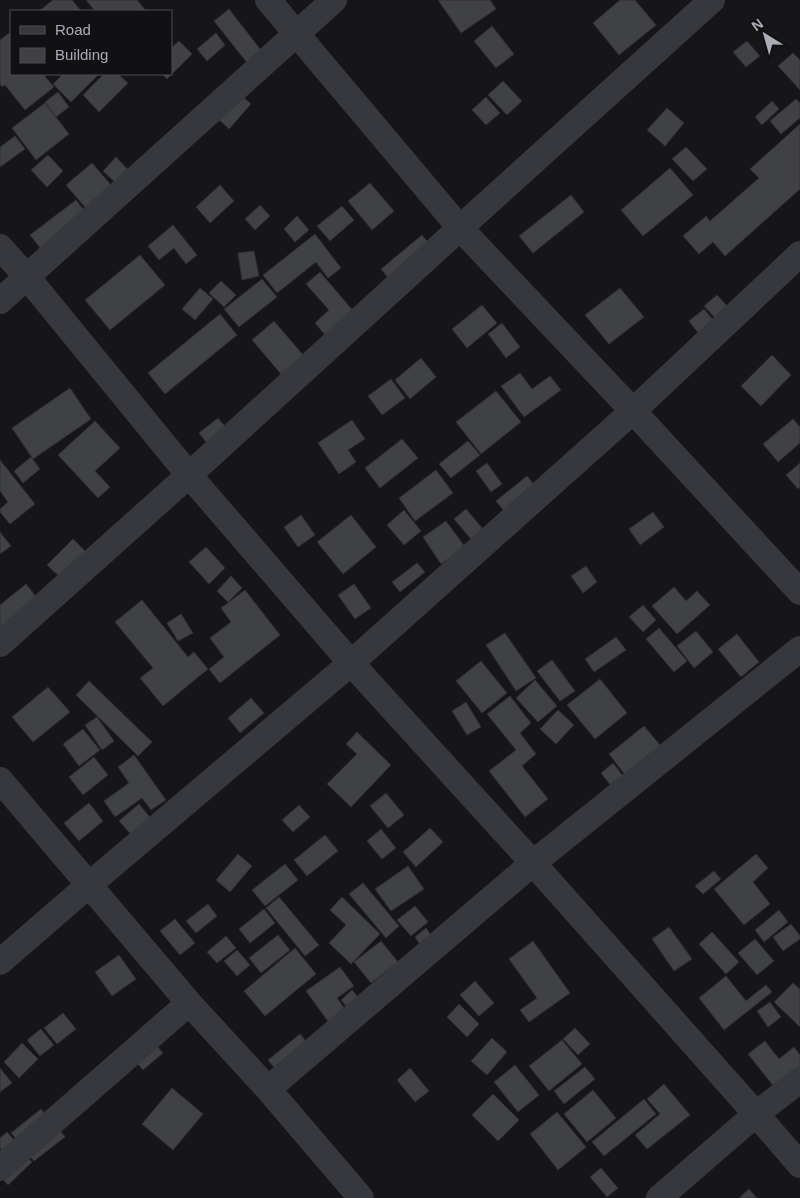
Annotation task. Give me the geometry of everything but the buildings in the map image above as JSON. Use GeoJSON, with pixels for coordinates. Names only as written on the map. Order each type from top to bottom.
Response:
{"type":"FeatureCollection","features":[{"type":"Feature","properties":{"kind":"street"},"geometry":{"type":"LineString","coordinates":[[268,0],[460,228],[633,411],[800,592]]}},
{"type":"Feature","properties":{"kind":"street"},"geometry":{"type":"LineString","coordinates":[[0,301],[334,0]]}},
{"type":"Feature","properties":{"kind":"street"},"geometry":{"type":"LineString","coordinates":[[0,644],[190,475],[712,0]]}},
{"type":"Feature","properties":{"kind":"street"},"geometry":{"type":"LineString","coordinates":[[0,247],[27,277],[190,475],[351,663],[533,863],[800,1165]]}},
{"type":"Feature","properties":{"kind":"street"},"geometry":{"type":"LineString","coordinates":[[0,962],[351,663],[633,411],[800,254]]}},
{"type":"Feature","properties":{"kind":"street"},"geometry":{"type":"LineString","coordinates":[[268,1089],[533,863],[800,649]]}},
{"type":"Feature","properties":{"kind":"street"},"geometry":{"type":"LineString","coordinates":[[0,780],[189,1003],[268,1089],[361,1198]]}},
{"type":"Feature","properties":{"kind":"street"},"geometry":{"type":"LineString","coordinates":[[0,1168],[189,1003]]}},
{"type":"Feature","properties":{"kind":"street"},"geometry":{"type":"LineString","coordinates":[[659,1198],[756,1114],[800,1080]]}}]}
